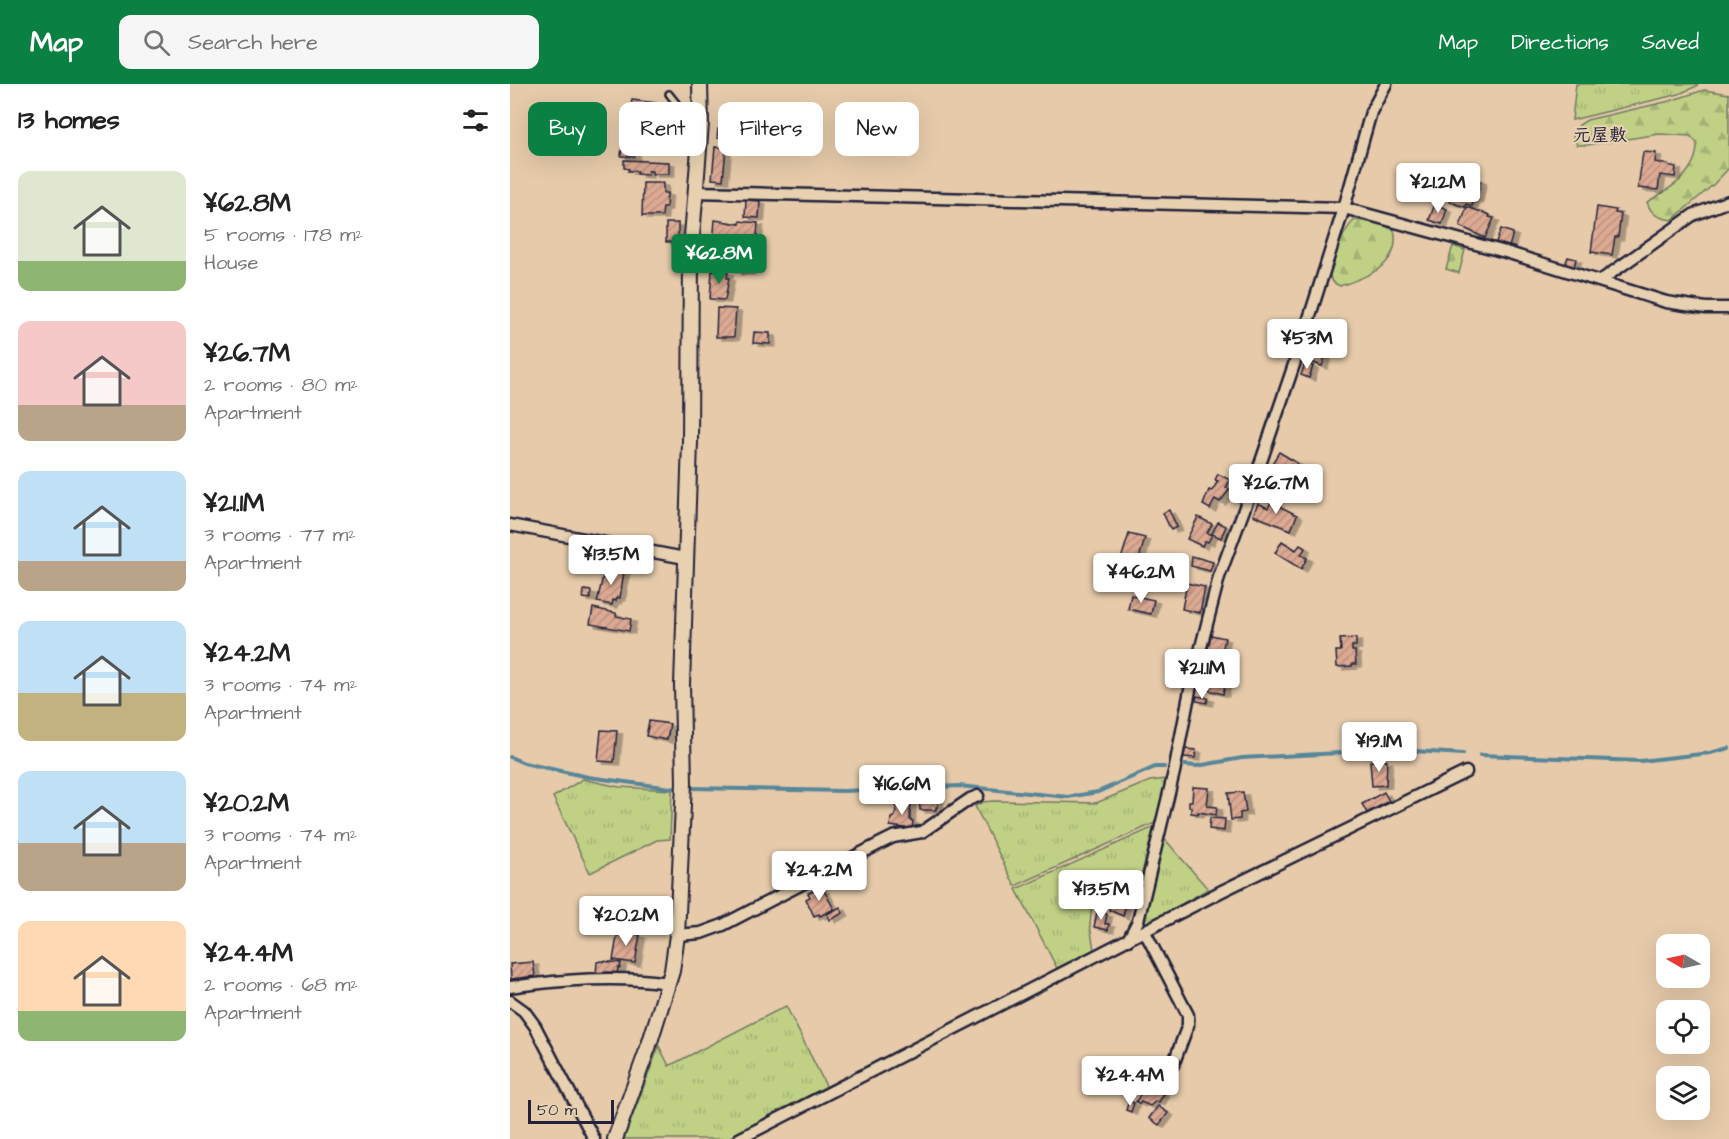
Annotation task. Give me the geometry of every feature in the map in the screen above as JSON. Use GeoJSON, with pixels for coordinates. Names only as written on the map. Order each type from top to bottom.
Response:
{"type":"FeatureCollection","features":[{"type":"Feature","properties":{"kind":"street"},"geometry":{"type":"LineString","coordinates":[[700,84],[700,102]]}},
{"type":"Feature","properties":{"kind":"street"},"geometry":{"type":"LineString","coordinates":[[1128,940],[1138,921],[1174,772],[1197,659],[1219,577],[1298,353],[1344,208],[1371,112],[1386,84]]}},
{"type":"Feature","properties":{"kind":"street"},"geometry":{"type":"LineString","coordinates":[[615,1139],[669,983],[677,936],[684,783],[682,685],[690,442],[691,249],[698,156]]}},
{"type":"Feature","properties":{"kind":"street"},"geometry":{"type":"LineString","coordinates":[[695,192],[1344,208],[1440,233],[1666,302],[1706,308],[1729,308]]}},
{"type":"Feature","properties":{"kind":"street"},"geometry":{"type":"LineString","coordinates":[[1600,281],[1693,215],[1729,201]]}},
{"type":"Feature","properties":{"kind":"street"},"geometry":{"type":"LineString","coordinates":[[510,525],[685,558]]}},
{"type":"Feature","properties":{"kind":"street"},"geometry":{"type":"LineString","coordinates":[[739,1139],[1222,891],[1466,772]]}},
{"type":"Feature","properties":{"kind":"street"},"geometry":{"type":"LineString","coordinates":[[677,936],[701,933],[723,925],[893,837],[922,832],[970,799],[978,796]]}},
{"type":"Feature","properties":{"kind":"street"},"geometry":{"type":"LineString","coordinates":[[1144,932],[1188,1015],[1188,1025],[1173,1065]]}},
{"type":"Feature","properties":{"kind":"street"},"geometry":{"type":"LineString","coordinates":[[510,987],[564,980],[646,980],[669,983]]}},
{"type":"Feature","properties":{"kind":"street"},"geometry":{"type":"LineString","coordinates":[[510,1000],[524,1011],[535,1026],[594,1139]]}},
{"type":"Feature","properties":{"kind":"lane"},"geometry":{"type":"LineString","coordinates":[[669,94],[675,102]]}},
{"type":"Feature","properties":{"kind":"green space"},"geometry":{"type":"Polygon","coordinates":[[[1576,84],[1698,84],[1679,94],[1572,120],[1576,84]]]}},
{"type":"Feature","properties":{"kind":"green space"},"geometry":{"type":"Polygon","coordinates":[[[1704,90],[1729,94],[1729,168],[1672,220],[1656,215],[1647,202],[1673,186],[1688,171],[1696,154],[1697,143],[1690,136],[1660,134],[1577,145],[1573,136],[1579,125],[1587,120],[1670,101],[1704,90]]]}},
{"type":"Feature","properties":{"kind":"green space"},"geometry":{"type":"Polygon","coordinates":[[[1355,220],[1383,224],[1394,230],[1393,252],[1388,261],[1371,274],[1340,286],[1331,280],[1330,271],[1343,237],[1355,220]]]}},
{"type":"Feature","properties":{"kind":"green space"},"geometry":{"type":"Polygon","coordinates":[[[1453,246],[1465,250],[1459,273],[1446,269],[1453,246]]]}},
{"type":"Feature","properties":{"kind":"green space"},"geometry":{"type":"Polygon","coordinates":[[[583,779],[619,787],[672,790],[670,839],[657,840],[590,873],[553,797],[583,779]]]}},
{"type":"Feature","properties":{"kind":"green space"},"geometry":{"type":"Polygon","coordinates":[[[1166,779],[1155,823],[1015,886],[975,806],[993,801],[1096,803],[1150,781],[1166,779]]]}},
{"type":"Feature","properties":{"kind":"green space"},"geometry":{"type":"Polygon","coordinates":[[[1154,827],[1139,884],[1110,880],[1104,903],[1092,903],[1090,925],[1094,950],[1057,968],[1016,889],[1154,827]]]}},
{"type":"Feature","properties":{"kind":"green space"},"geometry":{"type":"Polygon","coordinates":[[[1163,837],[1208,889],[1147,924],[1142,918],[1163,837]]]}},
{"type":"Feature","properties":{"kind":"green space"},"geometry":{"type":"Polygon","coordinates":[[[786,1006],[827,1088],[727,1139],[624,1139],[659,1046],[669,1066],[786,1006]]]}},
{"type":"Feature","properties":{"kind":"building"},"geometry":{"type":"Polygon","coordinates":[[[715,147],[718,147],[718,156],[725,156],[723,180],[712,179],[715,147]]]}},
{"type":"Feature","properties":{"kind":"building"},"geometry":{"type":"Polygon","coordinates":[[[1643,152],[1656,153],[1655,162],[1676,167],[1675,177],[1660,175],[1658,190],[1638,188],[1643,152]]]}},
{"type":"Feature","properties":{"kind":"building"},"geometry":{"type":"Polygon","coordinates":[[[624,160],[669,162],[669,174],[652,174],[652,171],[648,171],[648,175],[637,174],[637,171],[628,171],[629,169],[624,168],[624,160]]]}},
{"type":"Feature","properties":{"kind":"building"},"geometry":{"type":"Polygon","coordinates":[[[1464,174],[1481,181],[1477,200],[1474,199],[1472,206],[1466,204],[1465,207],[1450,202],[1454,192],[1457,193],[1464,174]]]}},
{"type":"Feature","properties":{"kind":"building"},"geometry":{"type":"Polygon","coordinates":[[[643,183],[663,183],[663,193],[667,193],[666,207],[663,207],[662,216],[642,216],[643,183]]]}},
{"type":"Feature","properties":{"kind":"building"},"geometry":{"type":"Polygon","coordinates":[[[746,200],[760,201],[759,218],[745,217],[746,200]]]}},
{"type":"Feature","properties":{"kind":"building"},"geometry":{"type":"Polygon","coordinates":[[[1435,204],[1447,209],[1442,224],[1429,220],[1435,204]]]}},
{"type":"Feature","properties":{"kind":"building"},"geometry":{"type":"Polygon","coordinates":[[[1467,207],[1494,218],[1485,238],[1460,226],[1467,207]]]}},
{"type":"Feature","properties":{"kind":"building"},"geometry":{"type":"Polygon","coordinates":[[[1597,207],[1616,210],[1615,213],[1621,214],[1618,237],[1615,237],[1612,255],[1591,252],[1597,207]]]}},
{"type":"Feature","properties":{"kind":"building"},"geometry":{"type":"Polygon","coordinates":[[[715,220],[740,224],[740,221],[758,223],[756,249],[742,248],[742,243],[738,243],[737,248],[732,248],[731,255],[712,254],[715,220]]]}},
{"type":"Feature","properties":{"kind":"building"},"geometry":{"type":"Polygon","coordinates":[[[666,223],[678,223],[678,242],[666,242],[666,223]]]}},
{"type":"Feature","properties":{"kind":"building"},"geometry":{"type":"Polygon","coordinates":[[[1501,229],[1513,233],[1509,247],[1496,242],[1501,229]]]}},
{"type":"Feature","properties":{"kind":"building"},"geometry":{"type":"Polygon","coordinates":[[[1568,257],[1576,259],[1574,268],[1565,265],[1568,257]]]}},
{"type":"Feature","properties":{"kind":"building"},"geometry":{"type":"Polygon","coordinates":[[[737,261],[750,262],[749,272],[736,272],[737,261]]]}},
{"type":"Feature","properties":{"kind":"building"},"geometry":{"type":"Polygon","coordinates":[[[712,271],[728,272],[725,300],[710,299],[712,271]]]}},
{"type":"Feature","properties":{"kind":"building"},"geometry":{"type":"Polygon","coordinates":[[[717,308],[736,309],[734,337],[716,337],[717,308]]]}},
{"type":"Feature","properties":{"kind":"building"},"geometry":{"type":"Polygon","coordinates":[[[754,332],[770,333],[770,344],[753,343],[754,332]]]}},
{"type":"Feature","properties":{"kind":"building"},"geometry":{"type":"Polygon","coordinates":[[[1314,337],[1324,341],[1322,347],[1328,349],[1322,366],[1306,360],[1314,337]]]}},
{"type":"Feature","properties":{"kind":"building"},"geometry":{"type":"Polygon","coordinates":[[[1305,363],[1313,366],[1309,378],[1301,375],[1305,363]]]}},
{"type":"Feature","properties":{"kind":"building"},"geometry":{"type":"Polygon","coordinates":[[[1279,452],[1297,463],[1289,476],[1271,465],[1279,452]]]}},
{"type":"Feature","properties":{"kind":"building"},"geometry":{"type":"Polygon","coordinates":[[[1218,474],[1230,480],[1226,488],[1230,489],[1220,502],[1215,499],[1210,509],[1203,505],[1209,490],[1212,491],[1218,481],[1215,480],[1218,474]]]}},
{"type":"Feature","properties":{"kind":"building"},"geometry":{"type":"Polygon","coordinates":[[[1271,502],[1297,515],[1291,530],[1253,515],[1258,503],[1268,508],[1271,502]]]}},
{"type":"Feature","properties":{"kind":"building"},"geometry":{"type":"Polygon","coordinates":[[[1169,510],[1177,527],[1171,530],[1163,513],[1169,510]]]}},
{"type":"Feature","properties":{"kind":"building"},"geometry":{"type":"Polygon","coordinates":[[[1198,517],[1212,524],[1207,533],[1212,535],[1202,546],[1187,539],[1198,517]]]}},
{"type":"Feature","properties":{"kind":"building"},"geometry":{"type":"Polygon","coordinates":[[[1218,522],[1226,526],[1221,538],[1212,534],[1218,522]]]}},
{"type":"Feature","properties":{"kind":"building"},"geometry":{"type":"Polygon","coordinates":[[[1129,534],[1145,538],[1139,559],[1144,561],[1140,573],[1136,572],[1131,586],[1114,581],[1129,534]]]}},
{"type":"Feature","properties":{"kind":"building"},"geometry":{"type":"Polygon","coordinates":[[[1282,541],[1296,550],[1300,545],[1305,548],[1301,555],[1307,558],[1301,569],[1275,553],[1282,541]]]}},
{"type":"Feature","properties":{"kind":"building"},"geometry":{"type":"Polygon","coordinates":[[[1192,556],[1213,562],[1210,571],[1191,566],[1192,556]]]}},
{"type":"Feature","properties":{"kind":"building"},"geometry":{"type":"Polygon","coordinates":[[[605,568],[624,572],[620,598],[613,600],[612,605],[597,602],[605,568]]]}},
{"type":"Feature","properties":{"kind":"building"},"geometry":{"type":"Polygon","coordinates":[[[1187,583],[1205,587],[1200,613],[1182,609],[1187,583]]]}},
{"type":"Feature","properties":{"kind":"building"},"geometry":{"type":"Polygon","coordinates":[[[584,590],[591,591],[590,599],[583,598],[584,590]]]}},
{"type":"Feature","properties":{"kind":"building"},"geometry":{"type":"Polygon","coordinates":[[[1131,595],[1154,600],[1151,614],[1128,609],[1131,595]]]}},
{"type":"Feature","properties":{"kind":"building"},"geometry":{"type":"Polygon","coordinates":[[[593,608],[631,619],[629,631],[590,624],[593,608]]]}},
{"type":"Feature","properties":{"kind":"building"},"geometry":{"type":"Polygon","coordinates":[[[1211,635],[1225,638],[1221,656],[1207,653],[1211,635]]]}},
{"type":"Feature","properties":{"kind":"building"},"geometry":{"type":"Polygon","coordinates":[[[1356,638],[1356,646],[1352,646],[1352,651],[1355,651],[1356,664],[1337,667],[1336,651],[1341,651],[1340,639],[1356,638]]]}},
{"type":"Feature","properties":{"kind":"building"},"geometry":{"type":"Polygon","coordinates":[[[1212,666],[1228,671],[1223,694],[1205,689],[1212,666]]]}},
{"type":"Feature","properties":{"kind":"building"},"geometry":{"type":"Polygon","coordinates":[[[1197,696],[1208,698],[1207,703],[1196,701],[1197,696]]]}},
{"type":"Feature","properties":{"kind":"building"},"geometry":{"type":"Polygon","coordinates":[[[649,721],[670,724],[667,740],[646,736],[649,721]]]}},
{"type":"Feature","properties":{"kind":"building"},"geometry":{"type":"Polygon","coordinates":[[[601,730],[617,731],[614,762],[598,761],[601,730]]]}},
{"type":"Feature","properties":{"kind":"building"},"geometry":{"type":"Polygon","coordinates":[[[1185,749],[1196,750],[1195,758],[1184,757],[1185,749]]]}},
{"type":"Feature","properties":{"kind":"building"},"geometry":{"type":"Polygon","coordinates":[[[1387,760],[1386,785],[1372,786],[1370,761],[1387,760]]]}},
{"type":"Feature","properties":{"kind":"building"},"geometry":{"type":"Polygon","coordinates":[[[1193,787],[1209,788],[1207,806],[1217,807],[1216,815],[1191,813],[1189,801],[1192,801],[1193,787]]]}},
{"type":"Feature","properties":{"kind":"building"},"geometry":{"type":"Polygon","coordinates":[[[1243,792],[1246,812],[1240,813],[1240,819],[1231,820],[1228,793],[1243,792]]]}},
{"type":"Feature","properties":{"kind":"building"},"geometry":{"type":"Polygon","coordinates":[[[1384,792],[1389,801],[1367,813],[1362,804],[1384,792]]]}},
{"type":"Feature","properties":{"kind":"building"},"geometry":{"type":"Polygon","coordinates":[[[938,796],[936,810],[920,810],[919,797],[938,796]]]}},
{"type":"Feature","properties":{"kind":"building"},"geometry":{"type":"Polygon","coordinates":[[[897,801],[911,802],[912,829],[890,826],[891,818],[895,816],[897,801]]]}},
{"type":"Feature","properties":{"kind":"building"},"geometry":{"type":"Polygon","coordinates":[[[1210,818],[1225,819],[1224,831],[1209,829],[1210,818]]]}},
{"type":"Feature","properties":{"kind":"building"},"geometry":{"type":"Polygon","coordinates":[[[820,887],[834,909],[820,916],[819,914],[814,916],[806,899],[810,897],[808,893],[820,887]]]}},
{"type":"Feature","properties":{"kind":"building"},"geometry":{"type":"Polygon","coordinates":[[[1115,887],[1129,892],[1123,916],[1109,910],[1115,887]]]}},
{"type":"Feature","properties":{"kind":"building"},"geometry":{"type":"Polygon","coordinates":[[[840,907],[843,913],[830,920],[827,914],[840,907]]]}},
{"type":"Feature","properties":{"kind":"building"},"geometry":{"type":"Polygon","coordinates":[[[1097,912],[1107,914],[1105,924],[1109,924],[1108,930],[1094,927],[1097,912]]]}},
{"type":"Feature","properties":{"kind":"building"},"geometry":{"type":"Polygon","coordinates":[[[618,931],[640,935],[635,963],[613,960],[618,931]]]}},
{"type":"Feature","properties":{"kind":"building"},"geometry":{"type":"Polygon","coordinates":[[[533,962],[535,976],[511,979],[510,964],[533,962]]]}},
{"type":"Feature","properties":{"kind":"building"},"geometry":{"type":"Polygon","coordinates":[[[597,962],[621,963],[620,968],[617,973],[606,972],[605,975],[596,975],[597,962]]]}},
{"type":"Feature","properties":{"kind":"building"},"geometry":{"type":"Polygon","coordinates":[[[1149,1078],[1164,1086],[1161,1093],[1164,1094],[1159,1102],[1156,1101],[1150,1106],[1136,1102],[1149,1078]]]}},
{"type":"Feature","properties":{"kind":"building"},"geometry":{"type":"Polygon","coordinates":[[[1129,1101],[1134,1103],[1131,1112],[1126,1110],[1129,1101]]]}},
{"type":"Feature","properties":{"kind":"building"},"geometry":{"type":"Polygon","coordinates":[[[1158,1106],[1168,1113],[1159,1125],[1149,1118],[1158,1106]]]}},
{"type":"Feature","properties":{"kind":"waterway"},"geometry":{"type":"LineString","coordinates":[[1480,755],[1640,761],[1710,753],[1729,748]]}},
{"type":"Feature","properties":{"kind":"waterway"},"geometry":{"type":"LineString","coordinates":[[1185,765],[1197,766],[1242,758],[1398,750],[1463,754]]}},
{"type":"Feature","properties":{"kind":"waterway"},"geometry":{"type":"LineString","coordinates":[[510,757],[524,763],[588,777],[678,789]]}},
{"type":"Feature","properties":{"kind":"waterway"},"geometry":{"type":"LineString","coordinates":[[691,788],[844,791],[959,786],[1068,797],[1098,792],[1155,767],[1164,767]]}},
{"type":"Feature","properties":{"kind":"district","name":"元屋敷"},"geometry":{"type":"Point","coordinates":[1600,135]}}]}
